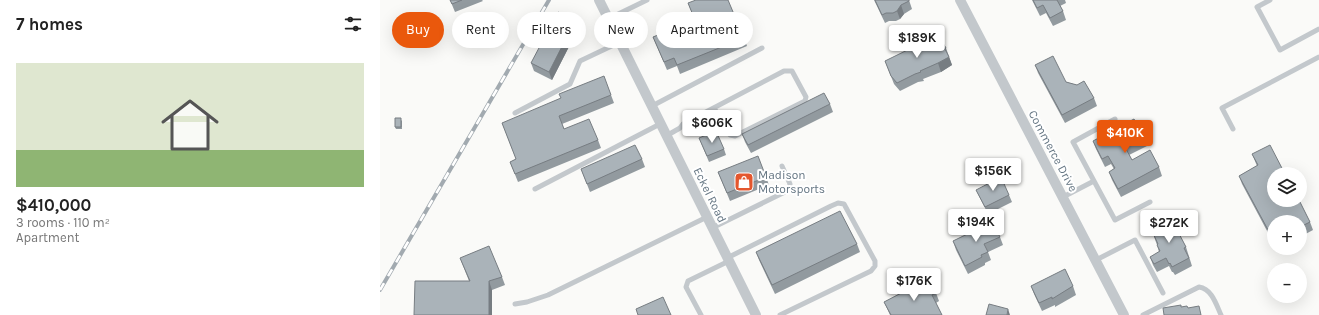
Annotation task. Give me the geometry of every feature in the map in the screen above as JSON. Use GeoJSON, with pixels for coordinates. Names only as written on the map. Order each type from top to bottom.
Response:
{"type":"FeatureCollection","features":[{"type":"Feature","properties":{"kind":"street","name":"Eckel Road"},"geometry":{"type":"LineString","coordinates":[[599,0],[605,12]]}},
{"type":"Feature","properties":{"kind":"street","name":"Commerce Drive"},"geometry":{"type":"LineString","coordinates":[[960,0],[1124,315]]}},
{"type":"Feature","properties":{"kind":"street","name":"Eckel Road"},"geometry":{"type":"LineString","coordinates":[[623,48],[756,315]]}},
{"type":"Feature","properties":{"kind":"lane"},"geometry":{"type":"LineString","coordinates":[[622,12],[647,0]]}},
{"type":"Feature","properties":{"kind":"lane"},"geometry":{"type":"LineString","coordinates":[[1270,0],[1257,7],[1280,50],[1319,29]]}},
{"type":"Feature","properties":{"kind":"lane"},"geometry":{"type":"LineString","coordinates":[[515,113],[570,84],[580,61],[607,48]]}},
{"type":"Feature","properties":{"kind":"lane"},"geometry":{"type":"LineString","coordinates":[[652,106],[762,48]]}},
{"type":"Feature","properties":{"kind":"lane"},"geometry":{"type":"LineString","coordinates":[[1233,128],[1222,108],[1319,57]]}},
{"type":"Feature","properties":{"kind":"lane"},"geometry":{"type":"LineString","coordinates":[[666,136],[680,128],[683,124],[784,71],[792,71],[806,97],[805,101],[735,136],[730,135],[714,108]]}},
{"type":"Feature","properties":{"kind":"lane"},"geometry":{"type":"LineString","coordinates":[[1115,119],[1073,142],[1115,220],[1150,202]]}},
{"type":"Feature","properties":{"kind":"lane"},"geometry":{"type":"LineString","coordinates":[[535,189],[660,124]]}},
{"type":"Feature","properties":{"kind":"lane"},"geometry":{"type":"LineString","coordinates":[[712,228],[789,190],[790,184],[782,166]]}},
{"type":"Feature","properties":{"kind":"lane"},"geometry":{"type":"LineString","coordinates":[[1063,198],[1094,181]]}},
{"type":"Feature","properties":{"kind":"lane"},"geometry":{"type":"LineString","coordinates":[[701,315],[686,288],[688,281],[831,206],[838,203],[844,204],[875,261],[874,266],[871,271],[780,315]]}},
{"type":"Feature","properties":{"kind":"lane"},"geometry":{"type":"LineString","coordinates":[[515,304],[527,302],[548,295],[707,217]]}},
{"type":"Feature","properties":{"kind":"lane"},"geometry":{"type":"LineString","coordinates":[[1096,260],[1135,240],[1163,293]]}},
{"type":"Feature","properties":{"kind":"lane"},"geometry":{"type":"LineString","coordinates":[[1143,315],[1198,287],[1204,288],[1208,291],[1221,315]]}},
{"type":"Feature","properties":{"kind":"building"},"geometry":{"type":"Polygon","coordinates":[[[450,0],[462,0],[452,4],[450,0]]]}},
{"type":"Feature","properties":{"kind":"building"},"geometry":{"type":"Polygon","coordinates":[[[696,0],[728,0],[733,12],[692,12],[688,3],[696,0]]]}},
{"type":"Feature","properties":{"kind":"building"},"geometry":{"type":"Polygon","coordinates":[[[875,0],[909,1],[901,5],[897,11],[882,15],[875,0]]]}},
{"type":"Feature","properties":{"kind":"building"},"geometry":{"type":"Polygon","coordinates":[[[1033,0],[1057,0],[1063,11],[1050,18],[1043,5],[1037,8],[1033,0]]]}},
{"type":"Feature","properties":{"kind":"building"},"geometry":{"type":"Polygon","coordinates":[[[938,35],[946,48],[945,49],[949,57],[897,83],[891,76],[885,61],[938,35]]]}},
{"type":"Feature","properties":{"kind":"building"},"geometry":{"type":"Polygon","coordinates":[[[656,36],[656,44],[653,37],[656,36]]]}},
{"type":"Feature","properties":{"kind":"building"},"geometry":{"type":"Polygon","coordinates":[[[539,48],[561,48],[549,72],[531,63],[539,48]]]}},
{"type":"Feature","properties":{"kind":"building"},"geometry":{"type":"Polygon","coordinates":[[[658,48],[719,48],[677,65],[674,58],[664,62],[658,48]]]}},
{"type":"Feature","properties":{"kind":"building"},"geometry":{"type":"Polygon","coordinates":[[[1053,56],[1066,82],[1077,85],[1084,81],[1094,98],[1062,115],[1035,65],[1053,56]]]}},
{"type":"Feature","properties":{"kind":"building"},"geometry":{"type":"Polygon","coordinates":[[[604,76],[611,95],[559,116],[564,129],[589,119],[598,140],[515,174],[510,162],[516,159],[502,123],[561,98],[559,94],[604,76]]]}},
{"type":"Feature","properties":{"kind":"building"},"geometry":{"type":"Polygon","coordinates":[[[824,93],[830,104],[748,145],[742,134],[824,93]]]}},
{"type":"Feature","properties":{"kind":"building"},"geometry":{"type":"Polygon","coordinates":[[[395,118],[401,118],[401,127],[395,127],[395,118]]]}},
{"type":"Feature","properties":{"kind":"building"},"geometry":{"type":"Polygon","coordinates":[[[1134,119],[1144,137],[1125,147],[1132,160],[1150,150],[1159,167],[1118,189],[1109,172],[1115,168],[1108,156],[1102,159],[1093,141],[1134,119]]]}},
{"type":"Feature","properties":{"kind":"building"},"geometry":{"type":"Polygon","coordinates":[[[716,131],[724,149],[707,156],[699,138],[716,131]]]}},
{"type":"Feature","properties":{"kind":"building"},"geometry":{"type":"Polygon","coordinates":[[[635,145],[642,159],[587,184],[581,169],[635,145]]]}},
{"type":"Feature","properties":{"kind":"building"},"geometry":{"type":"Polygon","coordinates":[[[1270,145],[1281,167],[1267,167],[1267,207],[1302,207],[1306,215],[1267,215],[1267,228],[1239,176],[1258,165],[1252,154],[1270,145]]]}},
{"type":"Feature","properties":{"kind":"building"},"geometry":{"type":"Polygon","coordinates":[[[758,156],[766,177],[727,193],[718,172],[758,156]]]}},
{"type":"Feature","properties":{"kind":"building"},"geometry":{"type":"Polygon","coordinates":[[[1001,177],[1009,195],[985,207],[976,190],[1001,177]]]}},
{"type":"Feature","properties":{"kind":"building"},"geometry":{"type":"Polygon","coordinates":[[[840,211],[857,244],[772,285],[756,252],[840,211]]]}},
{"type":"Feature","properties":{"kind":"building"},"geometry":{"type":"Polygon","coordinates":[[[1307,216],[1310,222],[1307,224],[1307,216]]]}},
{"type":"Feature","properties":{"kind":"building"},"geometry":{"type":"Polygon","coordinates":[[[1169,218],[1186,247],[1184,248],[1189,258],[1172,267],[1166,258],[1154,264],[1150,257],[1160,251],[1151,227],[1169,218]]]}},
{"type":"Feature","properties":{"kind":"building"},"geometry":{"type":"Polygon","coordinates":[[[992,222],[1000,237],[984,244],[988,252],[965,266],[953,241],[992,222]]]}},
{"type":"Feature","properties":{"kind":"building"},"geometry":{"type":"Polygon","coordinates":[[[489,246],[502,277],[489,281],[489,315],[414,315],[415,281],[470,281],[460,258],[489,246]]]}},
{"type":"Feature","properties":{"kind":"building"},"geometry":{"type":"Polygon","coordinates":[[[1065,269],[1073,286],[1052,299],[1052,297],[1039,303],[1031,286],[1065,269]]]}},
{"type":"Feature","properties":{"kind":"building"},"geometry":{"type":"Polygon","coordinates":[[[916,281],[918,285],[925,281],[928,288],[933,286],[936,293],[932,295],[942,315],[891,315],[884,302],[911,288],[909,285],[916,281]]]}},
{"type":"Feature","properties":{"kind":"building"},"geometry":{"type":"Polygon","coordinates":[[[663,297],[671,315],[638,315],[636,309],[663,297]]]}},
{"type":"Feature","properties":{"kind":"building"},"geometry":{"type":"Polygon","coordinates":[[[989,304],[1008,309],[1007,315],[986,315],[989,304]]]}},
{"type":"Feature","properties":{"kind":"building"},"geometry":{"type":"Polygon","coordinates":[[[1181,305],[1181,307],[1187,306],[1188,308],[1199,306],[1201,315],[1164,315],[1163,308],[1181,305]]]}},
{"type":"Feature","properties":{"kind":"railway"},"geometry":{"type":"LineString","coordinates":[[380,290],[549,0]]}},
{"type":"Feature","properties":{"kind":"place","name":"Madison Motorsports"},"geometry":{"type":"Point","coordinates":[744,182]}}]}
